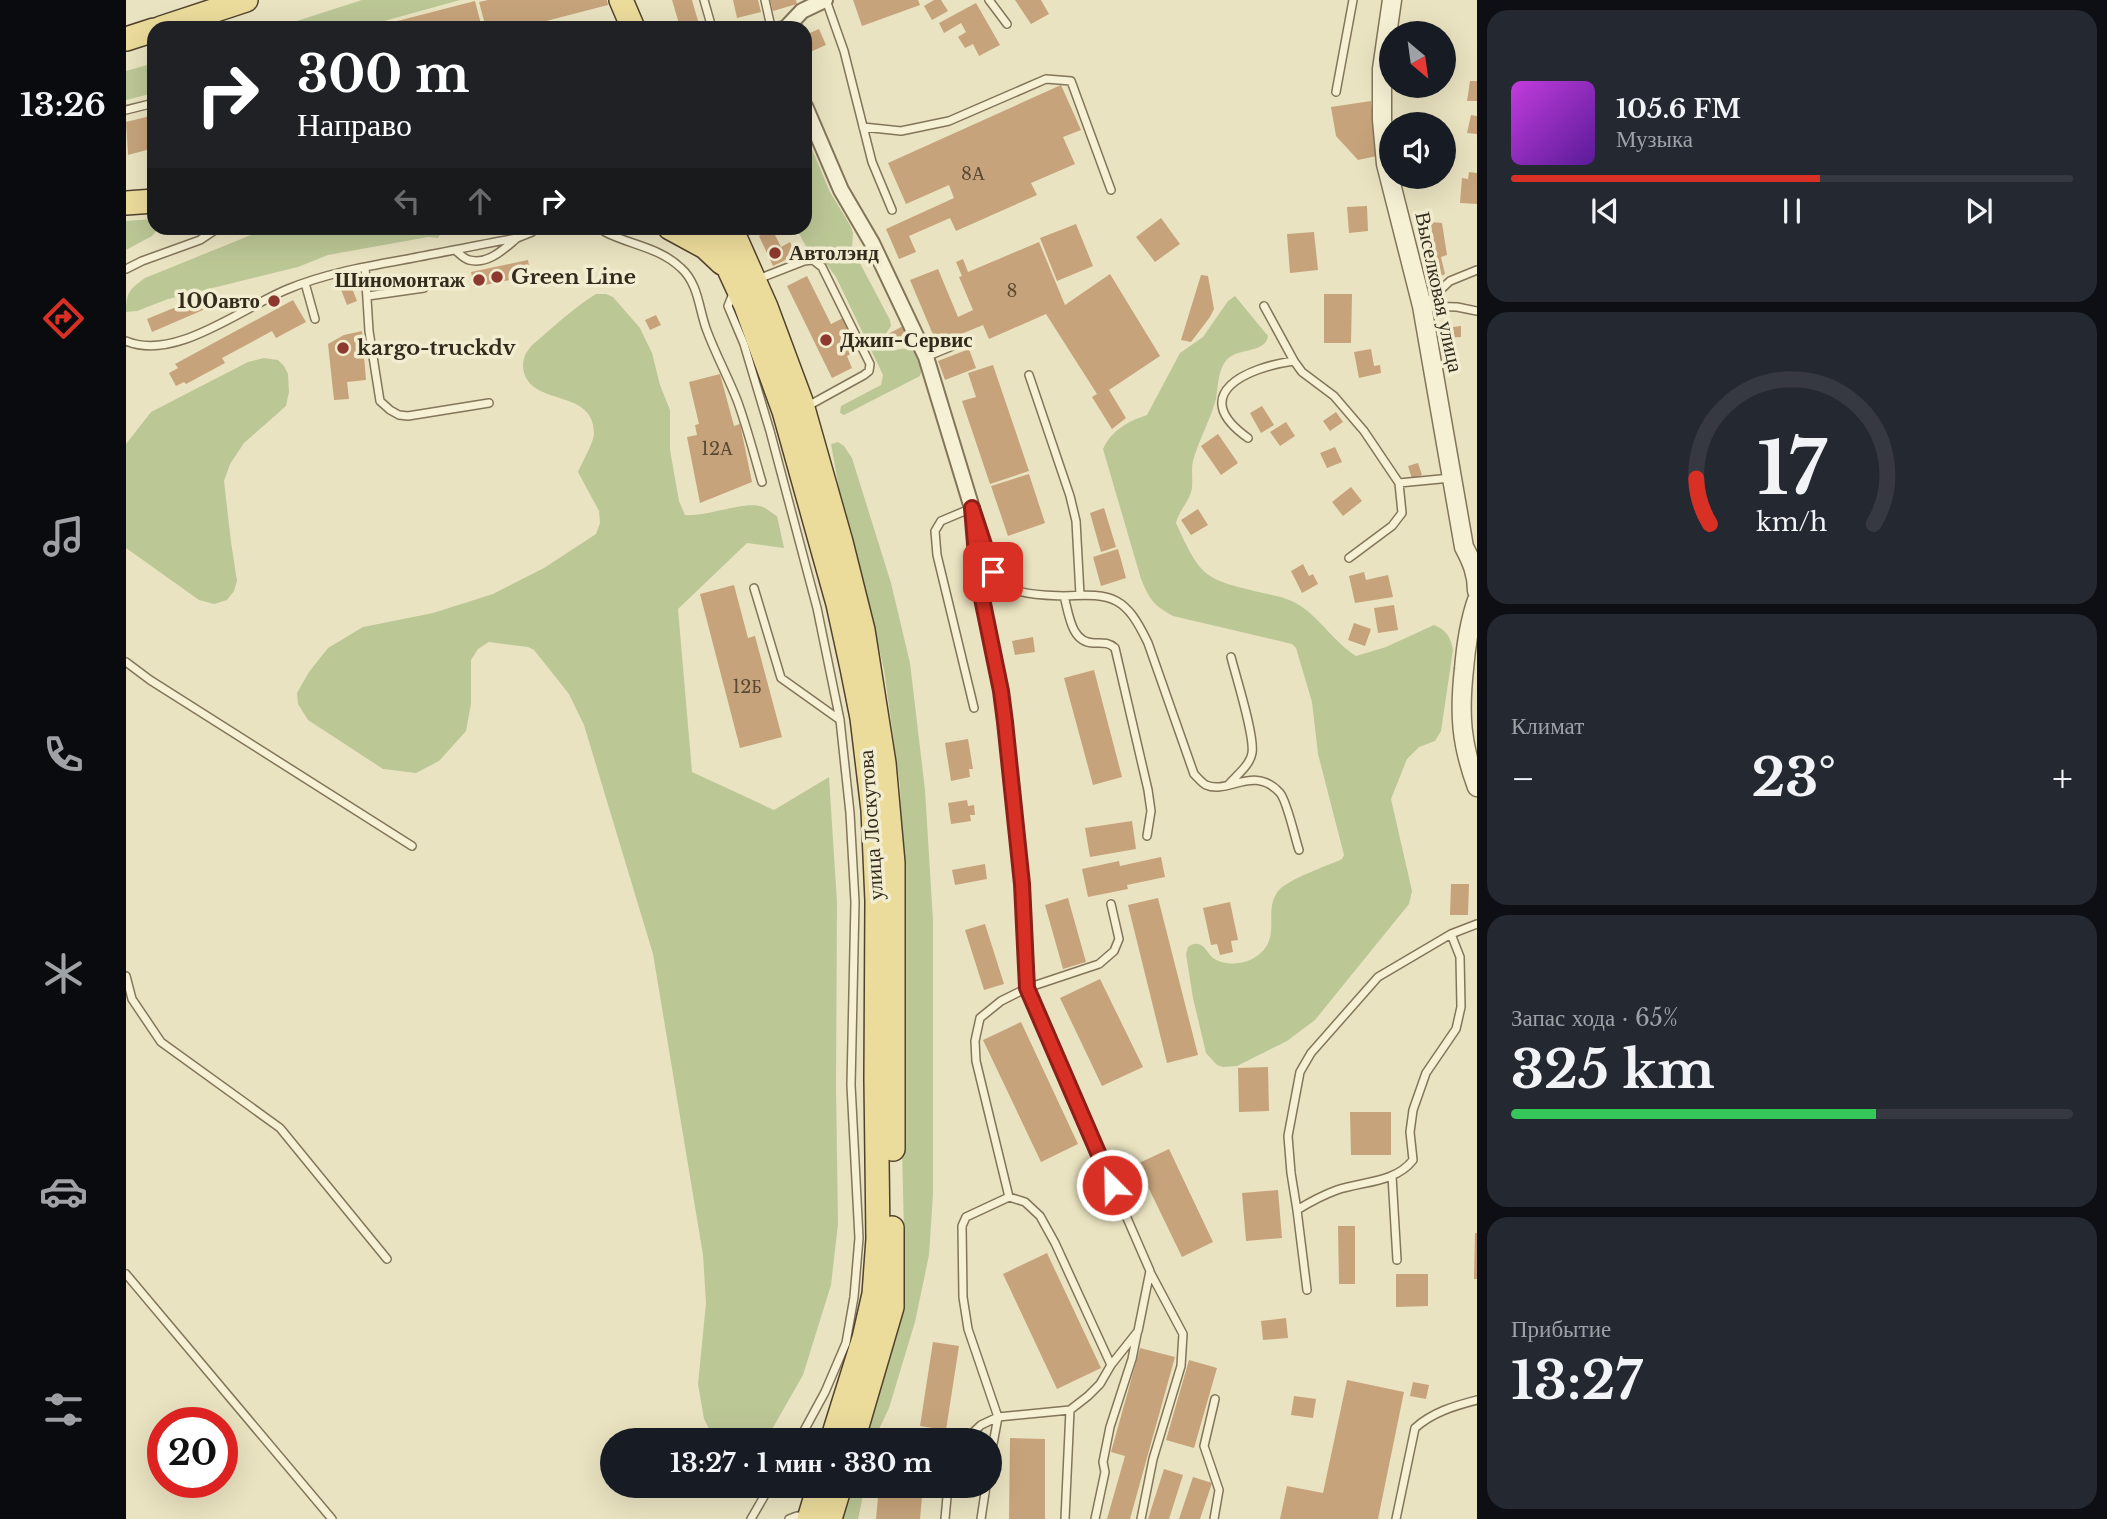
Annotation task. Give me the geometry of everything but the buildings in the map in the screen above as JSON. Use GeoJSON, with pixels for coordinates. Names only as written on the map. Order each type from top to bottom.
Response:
{"type":"FeatureCollection","features":[{"type":"Feature","properties":{"kind":"main road"},"geometry":{"type":"LineString","coordinates":[[176,21],[205,7],[246,0]]}},
{"type":"Feature","properties":{"kind":"main road"},"geometry":{"type":"LineString","coordinates":[[621,0],[630,21]]}},
{"type":"Feature","properties":{"kind":"main road"},"geometry":{"type":"LineString","coordinates":[[126,39],[147,32]]}},
{"type":"Feature","properties":{"kind":"main road"},"geometry":{"type":"LineString","coordinates":[[126,203],[147,202]]}},
{"type":"Feature","properties":{"kind":"main road"},"geometry":{"type":"LineString","coordinates":[[683,235],[705,247],[741,280]]}},
{"type":"Feature","properties":{"kind":"main road","name":"улица Лоскутова"},"geometry":{"type":"LineString","coordinates":[[714,235],[741,280],[766,307],[803,408],[863,630],[884,764],[893,863],[892,1307],[857,1428]]}},
{"type":"Feature","properties":{"kind":"main road","name":"улица Лоскутова"},"geometry":{"type":"LineString","coordinates":[[732,235],[741,280],[784,411],[838,604],[862,718],[873,810],[877,901],[878,1240],[874,1294],[864,1338],[836,1428]]}},
{"type":"Feature","properties":{"kind":"main road"},"geometry":{"type":"LineString","coordinates":[[809,1519],[815,1498]]}},
{"type":"Feature","properties":{"kind":"main road"},"geometry":{"type":"LineString","coordinates":[[830,1519],[836,1498]]}},
{"type":"Feature","properties":{"kind":"street"},"geometry":{"type":"LineString","coordinates":[[792,21],[802,11],[825,0]]}},
{"type":"Feature","properties":{"kind":"street","name":"Выселковая улица"},"geometry":{"type":"LineString","coordinates":[[1392,0],[1382,69],[1382,120],[1386,164],[1422,306],[1464,547],[1473,564],[1477,591]]}},
{"type":"Feature","properties":{"kind":"street"},"geometry":{"type":"LineString","coordinates":[[812,122],[841,190],[872,243],[926,357],[972,508]]}},
{"type":"Feature","properties":{"kind":"street"},"geometry":{"type":"LineString","coordinates":[[1477,600],[1469,624],[1460,706],[1462,736],[1477,787]]}},
{"type":"Feature","properties":{"kind":"lane"},"geometry":{"type":"LineString","coordinates":[[705,0],[710,21]]}},
{"type":"Feature","properties":{"kind":"lane"},"geometry":{"type":"LineString","coordinates":[[765,0],[770,21]]}},
{"type":"Feature","properties":{"kind":"lane"},"geometry":{"type":"LineString","coordinates":[[825,0],[844,51],[872,162],[892,210]]}},
{"type":"Feature","properties":{"kind":"lane"},"geometry":{"type":"LineString","coordinates":[[989,0],[1007,24]]}},
{"type":"Feature","properties":{"kind":"lane"},"geometry":{"type":"LineString","coordinates":[[1336,92],[1353,0]]}},
{"type":"Feature","properties":{"kind":"lane"},"geometry":{"type":"LineString","coordinates":[[863,127],[901,131],[949,121],[1046,79],[1071,81],[1111,190]]}},
{"type":"Feature","properties":{"kind":"lane"},"geometry":{"type":"LineString","coordinates":[[126,110],[147,105]]}},
{"type":"Feature","properties":{"kind":"lane"},"geometry":{"type":"LineString","coordinates":[[126,269],[208,235]]}},
{"type":"Feature","properties":{"kind":"lane"},"geometry":{"type":"LineString","coordinates":[[126,341],[137,346],[160,345],[188,338],[287,289],[305,283],[365,267],[524,235]]}},
{"type":"Feature","properties":{"kind":"lane"},"geometry":{"type":"LineString","coordinates":[[611,235],[661,253],[682,268],[692,282],[705,328],[737,399],[762,482]]}},
{"type":"Feature","properties":{"kind":"lane"},"geometry":{"type":"LineString","coordinates":[[455,250],[465,258],[474,260],[494,257],[517,238]]}},
{"type":"Feature","properties":{"kind":"lane"},"geometry":{"type":"LineString","coordinates":[[803,408],[864,375],[869,371],[870,364],[822,267],[813,260],[741,280],[728,306],[744,344],[771,431],[817,608],[840,720],[850,813],[855,902],[851,1085],[859,1238],[854,1297],[846,1343],[825,1392],[806,1428]]}},
{"type":"Feature","properties":{"kind":"lane"},"geometry":{"type":"LineString","coordinates":[[365,267],[369,331],[380,401],[390,410],[408,416],[489,403]]}},
{"type":"Feature","properties":{"kind":"lane"},"geometry":{"type":"LineString","coordinates":[[1422,306],[1450,281],[1477,270]]}},
{"type":"Feature","properties":{"kind":"lane"},"geometry":{"type":"LineString","coordinates":[[305,283],[315,319]]}},
{"type":"Feature","properties":{"kind":"lane"},"geometry":{"type":"LineString","coordinates":[[368,296],[424,288]]}},
{"type":"Feature","properties":{"kind":"lane"},"geometry":{"type":"LineString","coordinates":[[1264,306],[1302,372],[1334,396],[1364,431],[1399,483],[1402,513],[1392,526],[1349,558]]}},
{"type":"Feature","properties":{"kind":"lane"},"geometry":{"type":"LineString","coordinates":[[1422,306],[1457,307],[1477,311]]}},
{"type":"Feature","properties":{"kind":"lane"},"geometry":{"type":"LineString","coordinates":[[926,357],[960,342]]}},
{"type":"Feature","properties":{"kind":"lane"},"geometry":{"type":"LineString","coordinates":[[1248,438],[1223,412],[1220,404],[1224,393],[1241,377],[1271,364],[1294,361]]}},
{"type":"Feature","properties":{"kind":"lane"},"geometry":{"type":"LineString","coordinates":[[1029,375],[1076,521],[1080,595]]}},
{"type":"Feature","properties":{"kind":"lane"},"geometry":{"type":"LineString","coordinates":[[1399,483],[1452,478]]}},
{"type":"Feature","properties":{"kind":"lane"},"geometry":{"type":"LineString","coordinates":[[972,508],[993,572],[1008,586],[1031,595],[1080,595],[1111,598],[1121,602],[1141,628],[1148,643],[1194,774],[1205,785],[1216,788],[1250,779],[1271,785],[1282,794],[1300,850]]}},
{"type":"Feature","properties":{"kind":"lane"},"geometry":{"type":"LineString","coordinates":[[972,508],[940,521],[935,531],[937,555],[974,708]]}},
{"type":"Feature","properties":{"kind":"lane"},"geometry":{"type":"LineString","coordinates":[[972,508],[978,579],[1005,722],[1022,884],[1027,988],[1150,1272],[1183,1334],[1181,1366],[1153,1459],[1141,1519]]}},
{"type":"Feature","properties":{"kind":"lane"},"geometry":{"type":"LineString","coordinates":[[754,588],[781,678],[840,720]]}},
{"type":"Feature","properties":{"kind":"lane"},"geometry":{"type":"LineString","coordinates":[[1064,596],[1076,636],[1085,643],[1108,643],[1115,648],[1149,790],[1147,836]]}},
{"type":"Feature","properties":{"kind":"lane"},"geometry":{"type":"LineString","coordinates":[[1228,784],[1252,754],[1251,737],[1231,657]]}},
{"type":"Feature","properties":{"kind":"lane"},"geometry":{"type":"LineString","coordinates":[[126,662],[150,680],[412,846]]}},
{"type":"Feature","properties":{"kind":"lane"},"geometry":{"type":"LineString","coordinates":[[1009,1197],[976,1061],[975,1041],[980,1018],[1001,1001],[1027,988],[1099,964],[1114,951],[1119,939],[1111,904]]}},
{"type":"Feature","properties":{"kind":"lane"},"geometry":{"type":"LineString","coordinates":[[1307,1290],[1288,1136],[1300,1072],[1311,1053],[1378,976],[1451,934],[1477,924]]}},
{"type":"Feature","properties":{"kind":"lane"},"geometry":{"type":"LineString","coordinates":[[1297,1210],[1336,1190],[1405,1171],[1413,1160],[1410,1132],[1413,1110],[1426,1073],[1456,1029],[1461,1007],[1460,957],[1451,934]]}},
{"type":"Feature","properties":{"kind":"lane"},"geometry":{"type":"LineString","coordinates":[[126,976],[132,999],[161,1042],[280,1128],[387,1259]]}},
{"type":"Feature","properties":{"kind":"lane"},"geometry":{"type":"LineString","coordinates":[[1392,1176],[1397,1260]]}},
{"type":"Feature","properties":{"kind":"lane"},"geometry":{"type":"LineString","coordinates":[[996,1428],[998,1417],[968,1329],[963,1297],[962,1226],[966,1217],[1009,1197],[1025,1202],[1040,1216],[1111,1365]]}},
{"type":"Feature","properties":{"kind":"lane"},"geometry":{"type":"LineString","coordinates":[[1095,1519],[1105,1472],[1103,1462],[1107,1438],[1132,1359],[1150,1272]]}},
{"type":"Feature","properties":{"kind":"lane"},"geometry":{"type":"LineString","coordinates":[[126,1273],[332,1519]]}},
{"type":"Feature","properties":{"kind":"lane"},"geometry":{"type":"LineString","coordinates":[[978,1428],[998,1417],[1069,1410],[1100,1384],[1111,1365],[1138,1331]]}},
{"type":"Feature","properties":{"kind":"lane"},"geometry":{"type":"LineString","coordinates":[[1214,1519],[1219,1490],[1204,1446],[1215,1399]]}},
{"type":"Feature","properties":{"kind":"lane"},"geometry":{"type":"LineString","coordinates":[[1395,1519],[1415,1427],[1425,1418],[1449,1407],[1477,1400]]}},
{"type":"Feature","properties":{"kind":"lane"},"geometry":{"type":"LineString","coordinates":[[1065,1519],[1069,1410]]}},
{"type":"Feature","properties":{"kind":"lane"},"geometry":{"type":"LineString","coordinates":[[751,1519],[763,1498]]}},
{"type":"Feature","properties":{"kind":"lane"},"geometry":{"type":"LineString","coordinates":[[945,1519],[947,1498]]}},
{"type":"Feature","properties":{"kind":"lane"},"geometry":{"type":"LineString","coordinates":[[981,1519],[984,1498]]}},
{"type":"Feature","properties":{"kind":"lane"},"geometry":{"type":"LineString","coordinates":[[789,1519],[797,1516],[809,1519]]}},
{"type":"Feature","properties":{"kind":"green space"},"geometry":{"type":"Polygon","coordinates":[[[362,0],[460,0],[384,21],[297,21],[362,0]]]}},
{"type":"Feature","properties":{"kind":"green space"},"geometry":{"type":"Polygon","coordinates":[[[147,65],[147,95],[126,100],[126,71],[147,65]]]}},
{"type":"Feature","properties":{"kind":"green space"},"geometry":{"type":"Polygon","coordinates":[[[812,150],[830,192],[850,225],[853,233],[852,248],[890,320],[891,326],[885,335],[895,350],[913,349],[921,361],[920,376],[844,415],[840,413],[841,406],[881,385],[883,375],[836,277],[827,265],[808,250],[800,235],[812,235],[812,150]]]}},
{"type":"Feature","properties":{"kind":"green space"},"geometry":{"type":"Polygon","coordinates":[[[147,220],[147,235],[153,235],[126,250],[126,221],[147,220]]]}},
{"type":"Feature","properties":{"kind":"green space"},"geometry":{"type":"Polygon","coordinates":[[[251,235],[440,235],[438,238],[428,237],[328,255],[298,267],[126,312],[130,292],[145,278],[251,235]]]}},
{"type":"Feature","properties":{"kind":"green space"},"geometry":{"type":"Polygon","coordinates":[[[596,294],[606,294],[613,297],[640,328],[652,353],[670,410],[670,450],[679,501],[685,515],[756,505],[777,516],[784,548],[747,543],[678,609],[692,772],[774,810],[829,777],[837,902],[838,1224],[831,1285],[803,1375],[773,1428],[709,1428],[704,1419],[698,1384],[706,1303],[703,1255],[653,954],[584,725],[569,694],[534,650],[489,642],[478,649],[471,660],[471,704],[466,731],[439,761],[416,773],[383,769],[308,720],[298,704],[297,693],[328,648],[363,627],[433,613],[493,594],[544,568],[596,534],[600,523],[599,511],[578,472],[593,437],[592,421],[587,413],[572,402],[534,387],[523,369],[524,359],[532,345],[596,294]]]}},
{"type":"Feature","properties":{"kind":"green space"},"geometry":{"type":"Polygon","coordinates":[[[1235,296],[1268,336],[1262,346],[1230,357],[1221,370],[1214,407],[1193,461],[1191,493],[1176,523],[1192,555],[1199,566],[1216,579],[1282,597],[1299,605],[1356,656],[1386,647],[1434,625],[1448,635],[1453,650],[1441,731],[1435,741],[1419,747],[1407,759],[1391,799],[1412,891],[1409,904],[1315,1020],[1287,1041],[1237,1066],[1223,1067],[1217,1065],[1206,1053],[1193,998],[1186,954],[1188,947],[1200,945],[1213,958],[1226,963],[1250,960],[1267,944],[1274,899],[1279,890],[1299,877],[1342,859],[1344,855],[1318,754],[1312,702],[1296,648],[1292,644],[1173,616],[1156,605],[1141,579],[1103,449],[1121,427],[1147,415],[1180,353],[1203,337],[1228,301],[1235,296]]]}},
{"type":"Feature","properties":{"kind":"green space"},"geometry":{"type":"Polygon","coordinates":[[[264,358],[278,360],[284,366],[288,374],[289,392],[286,406],[244,443],[230,464],[224,481],[237,581],[227,600],[214,604],[199,600],[126,548],[126,444],[151,412],[248,362],[264,358]]]}},
{"type":"Feature","properties":{"kind":"green space"},"geometry":{"type":"Polygon","coordinates":[[[838,442],[844,446],[852,458],[891,583],[910,663],[925,790],[933,921],[933,1194],[929,1255],[915,1322],[889,1408],[880,1428],[863,1428],[880,1375],[897,1335],[905,1273],[899,1027],[904,909],[900,786],[884,670],[841,500],[831,444],[838,442]]]}},
{"type":"Feature","properties":{"kind":"green space"},"geometry":{"type":"Polygon","coordinates":[[[842,1498],[862,1498],[858,1519],[838,1519],[842,1498]]]}},
{"type":"Feature","properties":{"kind":"place","name":"Автолэнд"},"geometry":{"type":"Point","coordinates":[775,253]}},
{"type":"Feature","properties":{"kind":"place","name":"Green Line"},"geometry":{"type":"Point","coordinates":[497,277]}},
{"type":"Feature","properties":{"kind":"place","name":"Шиномонтаж"},"geometry":{"type":"Point","coordinates":[479,280]}},
{"type":"Feature","properties":{"kind":"place","name":"100авто"},"geometry":{"type":"Point","coordinates":[274,301]}},
{"type":"Feature","properties":{"kind":"place","name":"Джип-Сервис"},"geometry":{"type":"Point","coordinates":[826,340]}},
{"type":"Feature","properties":{"kind":"place","name":"kargo-truckdv"},"geometry":{"type":"Point","coordinates":[343,348]}},
{"type":"Feature","properties":{"kind":"route"},"geometry":{"type":"LineString","coordinates":[[993,572],[972,508],[978,579],[1005,722],[1022,884],[1027,988],[1112,1185]]}}]}
